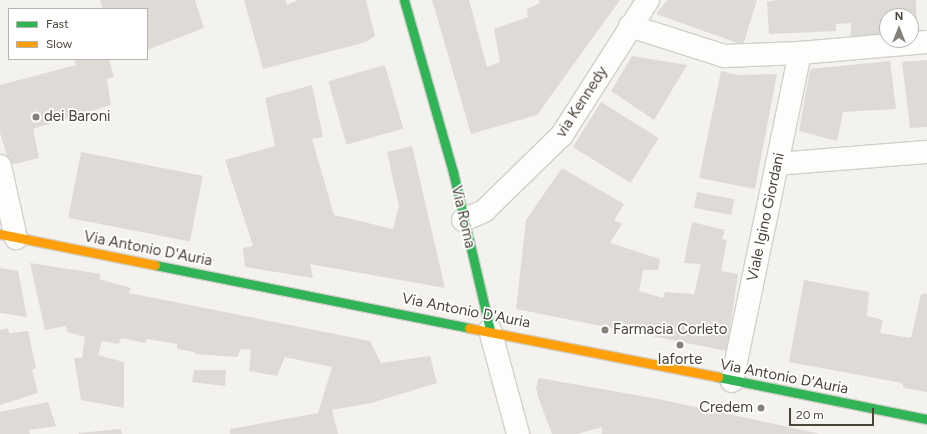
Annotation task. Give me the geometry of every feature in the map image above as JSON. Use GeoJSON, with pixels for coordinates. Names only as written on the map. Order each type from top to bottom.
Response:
{"type":"FeatureCollection","features":[{"type":"Feature","properties":{"kind":"street","name":"Via Roma"},"geometry":{"type":"LineString","coordinates":[[404,0],[453,172],[463,220],[490,330],[518,434]]}},
{"type":"Feature","properties":{"kind":"street","name":"via Kennedy"},"geometry":{"type":"LineString","coordinates":[[463,220],[484,211],[562,135],[630,26],[648,0]]}},
{"type":"Feature","properties":{"kind":"street"},"geometry":{"type":"LineString","coordinates":[[630,26],[724,56],[800,53],[927,42]]}},
{"type":"Feature","properties":{"kind":"street","name":"Viale Igino Giordani"},"geometry":{"type":"LineString","coordinates":[[732,381],[800,53]]}},
{"type":"Feature","properties":{"kind":"street"},"geometry":{"type":"LineString","coordinates":[[777,164],[927,152]]}},
{"type":"Feature","properties":{"kind":"street"},"geometry":{"type":"LineString","coordinates":[[0,166],[8,236]]}},
{"type":"Feature","properties":{"kind":"street","name":"Via Antonio D'Auria"},"geometry":{"type":"LineString","coordinates":[[8,236],[490,330],[732,381],[927,419]]}},
{"type":"Feature","properties":{"kind":"building"},"geometry":{"type":"Polygon","coordinates":[[[100,0],[195,0],[204,28],[148,50],[148,8],[103,8],[100,0]]]}},
{"type":"Feature","properties":{"kind":"building"},"geometry":{"type":"Polygon","coordinates":[[[244,0],[285,0],[287,5],[298,0],[366,0],[375,36],[366,42],[263,69],[244,0]]]}},
{"type":"Feature","properties":{"kind":"building"},"geometry":{"type":"Polygon","coordinates":[[[432,0],[469,0],[487,67],[500,62],[494,29],[528,17],[527,9],[540,3],[539,0],[620,0],[537,115],[471,134],[432,0]]]}},
{"type":"Feature","properties":{"kind":"building"},"geometry":{"type":"Polygon","coordinates":[[[667,0],[757,0],[743,45],[656,14],[667,0]]]}},
{"type":"Feature","properties":{"kind":"building"},"geometry":{"type":"Polygon","coordinates":[[[776,0],[916,0],[916,8],[879,8],[879,35],[851,38],[851,23],[836,24],[836,31],[769,34],[767,2],[776,0]]]}},
{"type":"Feature","properties":{"kind":"building"},"geometry":{"type":"Polygon","coordinates":[[[632,56],[687,65],[654,120],[611,91],[632,56]]]}},
{"type":"Feature","properties":{"kind":"building","name":"dei Baroni"},"geometry":{"type":"Polygon","coordinates":[[[74,60],[109,60],[114,77],[107,79],[111,105],[33,129],[39,158],[10,165],[0,133],[0,85],[76,65],[74,60]]]}},
{"type":"Feature","properties":{"kind":"building"},"geometry":{"type":"Polygon","coordinates":[[[927,60],[927,127],[910,128],[902,62],[927,60]]]}},
{"type":"Feature","properties":{"kind":"building"},"geometry":{"type":"Polygon","coordinates":[[[890,61],[896,109],[843,112],[837,141],[799,131],[810,69],[890,61]]]}},
{"type":"Feature","properties":{"kind":"building"},"geometry":{"type":"Polygon","coordinates":[[[385,65],[403,128],[346,145],[328,81],[385,65]]]}},
{"type":"Feature","properties":{"kind":"building"},"geometry":{"type":"Polygon","coordinates":[[[721,71],[738,75],[777,74],[755,189],[699,178],[721,71]]]}},
{"type":"Feature","properties":{"kind":"building"},"geometry":{"type":"Polygon","coordinates":[[[312,85],[323,137],[312,139],[334,215],[393,229],[399,206],[387,152],[412,146],[445,288],[310,264],[313,278],[245,267],[243,248],[253,246],[225,160],[275,146],[265,98],[312,85]]]}},
{"type":"Feature","properties":{"kind":"building"},"geometry":{"type":"Polygon","coordinates":[[[601,102],[659,138],[631,183],[573,147],[601,102]]]}},
{"type":"Feature","properties":{"kind":"building"},"geometry":{"type":"Polygon","coordinates":[[[81,152],[203,176],[190,241],[68,218],[81,152]]]}},
{"type":"Feature","properties":{"kind":"building"},"geometry":{"type":"Polygon","coordinates":[[[562,168],[624,204],[614,220],[622,224],[610,243],[660,259],[658,270],[643,270],[639,291],[663,298],[665,292],[694,294],[701,264],[684,263],[692,222],[725,230],[722,239],[727,240],[721,271],[738,274],[727,351],[516,309],[526,220],[562,168]]]}},
{"type":"Feature","properties":{"kind":"building"},"geometry":{"type":"Polygon","coordinates":[[[697,192],[734,199],[731,215],[694,208],[697,192]]]}},
{"type":"Feature","properties":{"kind":"building"},"geometry":{"type":"Polygon","coordinates":[[[30,263],[101,274],[99,279],[131,288],[129,293],[370,341],[381,363],[430,356],[437,383],[371,403],[332,410],[338,434],[230,434],[230,429],[318,413],[332,367],[285,357],[277,376],[249,371],[251,350],[241,349],[237,357],[195,354],[195,352],[177,349],[177,344],[147,339],[145,343],[121,338],[119,344],[102,341],[98,355],[124,362],[124,408],[81,400],[74,358],[82,358],[85,337],[67,332],[66,326],[45,330],[30,263]]]}},
{"type":"Feature","properties":{"kind":"building"},"geometry":{"type":"Polygon","coordinates":[[[0,268],[18,271],[27,317],[0,313],[0,268]]]}},
{"type":"Feature","properties":{"kind":"building"},"geometry":{"type":"Polygon","coordinates":[[[804,280],[869,292],[867,316],[883,320],[880,333],[911,338],[921,294],[927,294],[927,392],[904,388],[902,383],[789,362],[804,280]]]}},
{"type":"Feature","properties":{"kind":"building"},"geometry":{"type":"Polygon","coordinates":[[[8,328],[9,333],[28,331],[36,368],[32,370],[38,393],[0,405],[0,330],[8,328]]]}},
{"type":"Feature","properties":{"kind":"building"},"geometry":{"type":"Polygon","coordinates":[[[194,370],[226,370],[225,386],[192,382],[194,370]]]}},
{"type":"Feature","properties":{"kind":"building"},"geometry":{"type":"Polygon","coordinates":[[[539,378],[658,399],[821,434],[602,434],[602,427],[577,434],[552,434],[538,397],[536,388],[539,378]]]}},
{"type":"Feature","properties":{"kind":"building"},"geometry":{"type":"Polygon","coordinates":[[[48,402],[56,426],[29,430],[30,434],[0,434],[0,412],[48,402]]]}},
{"type":"Feature","properties":{"kind":"building"},"geometry":{"type":"Polygon","coordinates":[[[121,429],[122,434],[79,434],[79,433],[121,429]]]}},
{"type":"Feature","properties":{"kind":"traffic: fast"},"geometry":{"type":"LineString","coordinates":[[404,0],[453,172],[490,330]]}},
{"type":"Feature","properties":{"kind":"traffic: fast"},"geometry":{"type":"LineString","coordinates":[[155,265],[469,328]]}},
{"type":"Feature","properties":{"kind":"traffic: fast"},"geometry":{"type":"LineString","coordinates":[[718,377],[927,419]]}},
{"type":"Feature","properties":{"kind":"traffic: slow"},"geometry":{"type":"LineString","coordinates":[[0,234],[155,265]]}},
{"type":"Feature","properties":{"kind":"traffic: slow"},"geometry":{"type":"LineString","coordinates":[[469,328],[718,377]]}},
{"type":"Feature","properties":{"kind":"place","name":"dei Baroni"},"geometry":{"type":"Point","coordinates":[36,117]}},
{"type":"Feature","properties":{"kind":"place","name":"Farmacia Corleto"},"geometry":{"type":"Point","coordinates":[605,330]}},
{"type":"Feature","properties":{"kind":"place","name":"Iaforte"},"geometry":{"type":"Point","coordinates":[680,345]}},
{"type":"Feature","properties":{"kind":"place","name":"Credem"},"geometry":{"type":"Point","coordinates":[761,408]}}]}
